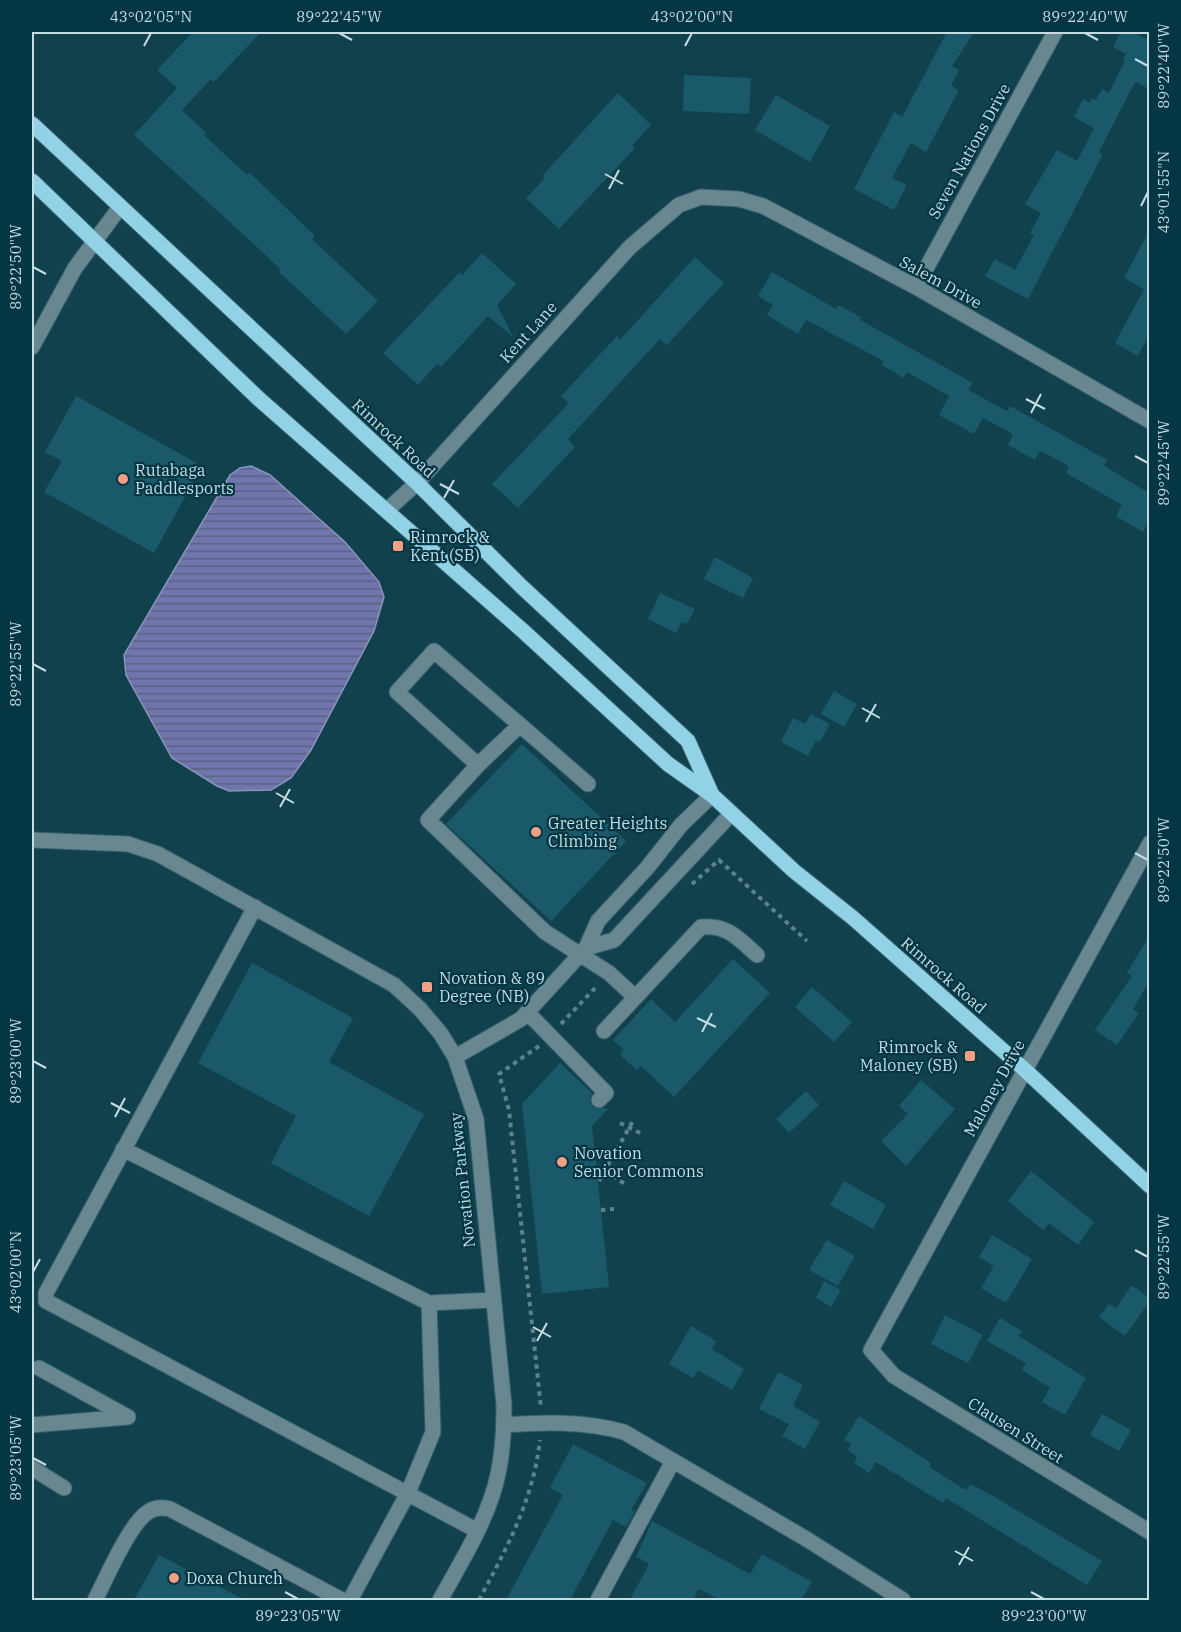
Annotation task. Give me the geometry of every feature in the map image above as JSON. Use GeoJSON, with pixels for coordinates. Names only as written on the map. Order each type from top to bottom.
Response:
{"type":"FeatureCollection","features":[{"type":"Feature","properties":{"kind":"main road","name":"Rimrock Road"},"geometry":{"type":"LineString","coordinates":[[32,124],[417,483],[522,587],[688,741],[712,795]]}},
{"type":"Feature","properties":{"kind":"main road","name":"Rimrock Road"},"geometry":{"type":"LineString","coordinates":[[32,182],[260,399],[387,510],[668,764],[712,795],[1025,1070],[1149,1186]]}},
{"type":"Feature","properties":{"kind":"street","name":"Seven Nations Drive"},"geometry":{"type":"LineString","coordinates":[[916,287],[1055,32]]}},
{"type":"Feature","properties":{"kind":"street","name":"Salem Drive"},"geometry":{"type":"LineString","coordinates":[[707,197],[739,199],[763,206],[916,287],[1149,421]]}},
{"type":"Feature","properties":{"kind":"street","name":"Kent Lane"},"geometry":{"type":"LineString","coordinates":[[387,510],[417,483],[630,247],[679,206],[707,197]]}},
{"type":"Feature","properties":{"kind":"street"},"geometry":{"type":"LineString","coordinates":[[32,347],[94,240],[120,207]]}},
{"type":"Feature","properties":{"kind":"street"},"geometry":{"type":"LineString","coordinates":[[478,765],[397,692],[434,651],[588,784]]}},
{"type":"Feature","properties":{"kind":"street"},"geometry":{"type":"LineString","coordinates":[[520,725],[478,765],[428,820],[545,932],[584,951],[635,997]]}},
{"type":"Feature","properties":{"kind":"street"},"geometry":{"type":"LineString","coordinates":[[455,1057],[492,1038],[527,1012],[584,951],[598,921],[647,868],[681,825],[712,795]]}},
{"type":"Feature","properties":{"kind":"street"},"geometry":{"type":"LineString","coordinates":[[584,951],[614,940],[731,814]]}},
{"type":"Feature","properties":{"kind":"street","name":"Novation Parkway"},"geometry":{"type":"LineString","coordinates":[[32,840],[128,844],[158,854],[394,985],[420,1009],[441,1034],[455,1057],[476,1119],[504,1405],[504,1425],[498,1477],[476,1530],[440,1600]]}},
{"type":"Feature","properties":{"kind":"street","name":"Maloney Drive"},"geometry":{"type":"LineString","coordinates":[[871,1350],[1149,843]]}},
{"type":"Feature","properties":{"kind":"street"},"geometry":{"type":"LineString","coordinates":[[255,907],[46,1293],[46,1301],[476,1530]]}},
{"type":"Feature","properties":{"kind":"street"},"geometry":{"type":"LineString","coordinates":[[604,1031],[701,927],[714,925],[731,932],[757,955]]}},
{"type":"Feature","properties":{"kind":"street"},"geometry":{"type":"LineString","coordinates":[[527,1012],[606,1093],[599,1100]]}},
{"type":"Feature","properties":{"kind":"street"},"geometry":{"type":"LineString","coordinates":[[123,1149],[429,1303],[493,1300]]}},
{"type":"Feature","properties":{"kind":"street"},"geometry":{"type":"LineString","coordinates":[[350,1600],[408,1493],[433,1432],[429,1303]]}},
{"type":"Feature","properties":{"kind":"street","name":"Clausen Street"},"geometry":{"type":"LineString","coordinates":[[871,1350],[894,1376],[1149,1532]]}},
{"type":"Feature","properties":{"kind":"street"},"geometry":{"type":"LineString","coordinates":[[32,1425],[128,1418],[39,1368]]}},
{"type":"Feature","properties":{"kind":"street"},"geometry":{"type":"LineString","coordinates":[[504,1425],[541,1423],[600,1425],[624,1432],[808,1540],[903,1600]]}},
{"type":"Feature","properties":{"kind":"street"},"geometry":{"type":"LineString","coordinates":[[598,1600],[673,1461]]}},
{"type":"Feature","properties":{"kind":"street"},"geometry":{"type":"LineString","coordinates":[[32,1468],[64,1488]]}},
{"type":"Feature","properties":{"kind":"street"},"geometry":{"type":"LineString","coordinates":[[95,1600],[136,1524],[147,1512],[158,1507],[170,1509],[342,1600]]}},
{"type":"Feature","properties":{"kind":"path"},"geometry":{"type":"LineString","coordinates":[[690,886],[719,860],[807,941]]}},
{"type":"Feature","properties":{"kind":"path"},"geometry":{"type":"LineString","coordinates":[[479,1600],[522,1516],[537,1465],[541,1423],[509,1110],[499,1074],[529,1054],[550,1036],[609,973]]}},
{"type":"Feature","properties":{"kind":"path"},"geometry":{"type":"LineString","coordinates":[[599,1180],[634,1119]]}},
{"type":"Feature","properties":{"kind":"path"},"geometry":{"type":"LineString","coordinates":[[620,1123],[642,1134]]}},
{"type":"Feature","properties":{"kind":"path"},"geometry":{"type":"LineString","coordinates":[[605,1171],[625,1185]]}},
{"type":"Feature","properties":{"kind":"path"},"geometry":{"type":"LineString","coordinates":[[600,1210],[614,1209]]}},
{"type":"Feature","properties":{"kind":"water"},"geometry":{"type":"Polygon","coordinates":[[[251,466],[270,475],[345,542],[379,582],[384,597],[374,631],[311,750],[291,778],[271,790],[229,791],[172,758],[126,675],[124,655],[230,475],[240,468],[251,466]]]}},
{"type":"Feature","properties":{"kind":"building"},"geometry":{"type":"Polygon","coordinates":[[[193,32],[261,32],[214,82],[211,79],[182,110],[206,133],[204,135],[247,175],[249,172],[315,236],[312,239],[378,301],[346,334],[279,272],[281,270],[255,245],[134,135],[177,88],[157,70],[193,32]]]}},
{"type":"Feature","properties":{"kind":"building"},"geometry":{"type":"Polygon","coordinates":[[[947,32],[974,32],[952,66],[959,70],[951,86],[959,90],[926,152],[911,143],[892,178],[907,185],[894,210],[854,189],[894,112],[902,117],[947,32]]]}},
{"type":"Feature","properties":{"kind":"building"},"geometry":{"type":"Polygon","coordinates":[[[1121,32],[1133,32],[1149,40],[1149,89],[1135,82],[1099,152],[1103,154],[1028,299],[985,276],[995,259],[1015,270],[1034,235],[1030,233],[1041,213],[1025,204],[1057,150],[1077,161],[1094,128],[1074,117],[1083,99],[1090,103],[1092,98],[1096,100],[1102,89],[1109,93],[1125,61],[1123,60],[1126,54],[1113,47],[1121,32]]]}},
{"type":"Feature","properties":{"kind":"building"},"geometry":{"type":"Polygon","coordinates":[[[684,75],[751,78],[749,114],[683,111],[684,75]]]}},
{"type":"Feature","properties":{"kind":"building"},"geometry":{"type":"Polygon","coordinates":[[[618,93],[651,125],[632,146],[635,148],[559,229],[526,198],[545,178],[543,175],[618,93]]]}},
{"type":"Feature","properties":{"kind":"building"},"geometry":{"type":"Polygon","coordinates":[[[776,95],[830,126],[810,162],[755,130],[776,95]]]}},
{"type":"Feature","properties":{"kind":"building"},"geometry":{"type":"Polygon","coordinates":[[[1149,231],[1149,334],[1138,356],[1115,343],[1144,289],[1124,278],[1149,231]]]}},
{"type":"Feature","properties":{"kind":"building"},"geometry":{"type":"Polygon","coordinates":[[[482,253],[516,284],[497,305],[513,337],[488,316],[441,367],[437,364],[418,385],[383,353],[460,272],[462,275],[482,253]]]}},
{"type":"Feature","properties":{"kind":"building"},"geometry":{"type":"Polygon","coordinates":[[[695,257],[724,283],[667,345],[660,339],[568,439],[575,447],[518,508],[492,484],[569,403],[561,396],[617,336],[620,340],[695,257]]]}},
{"type":"Feature","properties":{"kind":"building"},"geometry":{"type":"Polygon","coordinates":[[[772,272],[836,309],[838,305],[861,317],[860,320],[973,383],[968,390],[1007,411],[1010,406],[1107,460],[1104,466],[1149,493],[1149,521],[1143,532],[1116,516],[1122,505],[1066,473],[1069,466],[1040,451],[1035,460],[1008,445],[1013,434],[983,418],[974,434],[939,415],[949,396],[907,372],[904,378],[882,365],[884,361],[806,320],[798,334],[767,315],[773,305],[758,296],[772,272]]]}},
{"type":"Feature","properties":{"kind":"building","name":"Rutabaga Paddlesports"},"geometry":{"type":"Polygon","coordinates":[[[76,396],[202,466],[154,553],[44,492],[62,461],[45,452],[76,396]]]}},
{"type":"Feature","properties":{"kind":"building"},"geometry":{"type":"Polygon","coordinates":[[[715,557],[753,578],[743,598],[704,579],[715,557]]]}},
{"type":"Feature","properties":{"kind":"building"},"geometry":{"type":"Polygon","coordinates":[[[660,593],[695,609],[687,624],[682,622],[676,633],[648,619],[660,593]]]}},
{"type":"Feature","properties":{"kind":"building"},"geometry":{"type":"Polygon","coordinates":[[[834,691],[857,704],[844,727],[821,714],[834,691]]]}},
{"type":"Feature","properties":{"kind":"building"},"geometry":{"type":"Polygon","coordinates":[[[811,714],[830,724],[820,742],[816,740],[808,756],[781,742],[793,718],[805,724],[811,714]]]}},
{"type":"Feature","properties":{"kind":"building","name":"Greater Heights Climbing"},"geometry":{"type":"Polygon","coordinates":[[[522,744],[626,841],[551,921],[446,824],[522,744]]]}},
{"type":"Feature","properties":{"kind":"building"},"geometry":{"type":"Polygon","coordinates":[[[1149,936],[1149,986],[1147,985],[1133,1009],[1139,1013],[1117,1045],[1095,1030],[1132,976],[1127,973],[1149,936]]]}},
{"type":"Feature","properties":{"kind":"building"},"geometry":{"type":"Polygon","coordinates":[[[733,959],[770,993],[674,1097],[641,1066],[637,1070],[620,1055],[624,1050],[613,1040],[651,999],[675,1022],[733,959]]]}},
{"type":"Feature","properties":{"kind":"building"},"geometry":{"type":"Polygon","coordinates":[[[252,963],[353,1018],[329,1062],[424,1114],[369,1216],[271,1163],[296,1116],[198,1063],[252,963]]]}},
{"type":"Feature","properties":{"kind":"building"},"geometry":{"type":"Polygon","coordinates":[[[812,987],[852,1022],[834,1042],[795,1007],[812,987]]]}},
{"type":"Feature","properties":{"kind":"building","name":"Novation Senior Commons"},"geometry":{"type":"Polygon","coordinates":[[[560,1063],[592,1093],[590,1102],[593,1107],[608,1109],[592,1126],[609,1287],[542,1294],[522,1104],[560,1063]]]}},
{"type":"Feature","properties":{"kind":"building"},"geometry":{"type":"Polygon","coordinates":[[[921,1080],[955,1109],[906,1166],[881,1141],[908,1114],[899,1106],[921,1080]]]}},
{"type":"Feature","properties":{"kind":"building"},"geometry":{"type":"Polygon","coordinates":[[[806,1091],[819,1105],[789,1133],[776,1119],[806,1091]]]}},
{"type":"Feature","properties":{"kind":"building"},"geometry":{"type":"Polygon","coordinates":[[[1031,1171],[1094,1222],[1078,1245],[1049,1223],[1043,1230],[1008,1201],[1031,1171]]]}},
{"type":"Feature","properties":{"kind":"building"},"geometry":{"type":"Polygon","coordinates":[[[844,1181],[886,1205],[873,1229],[830,1205],[844,1181]]]}},
{"type":"Feature","properties":{"kind":"building"},"geometry":{"type":"Polygon","coordinates":[[[992,1235],[1032,1259],[1006,1303],[981,1288],[994,1266],[979,1257],[992,1235]]]}},
{"type":"Feature","properties":{"kind":"building"},"geometry":{"type":"Polygon","coordinates":[[[827,1240],[855,1256],[838,1286],[809,1270],[827,1240]]]}},
{"type":"Feature","properties":{"kind":"building"},"geometry":{"type":"Polygon","coordinates":[[[824,1281],[841,1290],[831,1307],[816,1298],[824,1281]]]}},
{"type":"Feature","properties":{"kind":"building"},"geometry":{"type":"Polygon","coordinates":[[[1132,1285],[1149,1298],[1149,1302],[1125,1336],[1099,1317],[1109,1304],[1116,1308],[1132,1285]]]}},
{"type":"Feature","properties":{"kind":"building"},"geometry":{"type":"Polygon","coordinates":[[[945,1315],[983,1335],[968,1363],[931,1344],[945,1315]]]}},
{"type":"Feature","properties":{"kind":"building"},"geometry":{"type":"Polygon","coordinates":[[[1000,1318],[1022,1331],[1019,1336],[1086,1378],[1065,1415],[1042,1402],[1050,1388],[1022,1370],[1026,1363],[987,1341],[1000,1318]]]}},
{"type":"Feature","properties":{"kind":"building"},"geometry":{"type":"Polygon","coordinates":[[[691,1326],[716,1341],[712,1349],[744,1369],[732,1390],[698,1370],[693,1378],[669,1364],[691,1326]]]}},
{"type":"Feature","properties":{"kind":"building"},"geometry":{"type":"Polygon","coordinates":[[[778,1372],[803,1385],[793,1406],[820,1422],[805,1449],[782,1436],[789,1424],[759,1409],[778,1372]]]}},
{"type":"Feature","properties":{"kind":"building"},"geometry":{"type":"Polygon","coordinates":[[[1102,1414],[1131,1430],[1119,1451],[1090,1435],[1102,1414]]]}},
{"type":"Feature","properties":{"kind":"building"},"geometry":{"type":"Polygon","coordinates":[[[859,1416],[931,1463],[929,1467],[966,1490],[970,1484],[988,1493],[1102,1561],[1087,1585],[946,1498],[943,1503],[876,1462],[869,1473],[854,1463],[857,1457],[848,1450],[851,1444],[844,1440],[859,1416]]]}},
{"type":"Feature","properties":{"kind":"building"},"geometry":{"type":"Polygon","coordinates":[[[573,1444],[647,1483],[631,1510],[635,1512],[626,1527],[613,1520],[570,1600],[506,1600],[563,1495],[550,1488],[573,1444]]]}},
{"type":"Feature","properties":{"kind":"building"},"geometry":{"type":"Polygon","coordinates":[[[652,1521],[750,1574],[762,1554],[812,1582],[801,1600],[720,1600],[699,1589],[693,1600],[630,1600],[649,1564],[636,1557],[652,1521]]]}},
{"type":"Feature","properties":{"kind":"building","name":"Doxa Church"},"geometry":{"type":"Polygon","coordinates":[[[159,1555],[245,1600],[134,1600],[159,1555]]]}},
{"type":"Feature","properties":{"kind":"place","name":"Rutabaga Paddlesports"},"geometry":{"type":"Point","coordinates":[123,479]}},
{"type":"Feature","properties":{"kind":"place","name":"Rimrock & Kent (SB)"},"geometry":{"type":"Point","coordinates":[398,546]}},
{"type":"Feature","properties":{"kind":"place","name":"Greater Heights Climbing"},"geometry":{"type":"Point","coordinates":[536,832]}},
{"type":"Feature","properties":{"kind":"place","name":"Novation & 89 Degree (NB)"},"geometry":{"type":"Point","coordinates":[427,987]}},
{"type":"Feature","properties":{"kind":"place","name":"Rimrock & Maloney (SB)"},"geometry":{"type":"Point","coordinates":[970,1056]}},
{"type":"Feature","properties":{"kind":"place","name":"Novation Senior Commons"},"geometry":{"type":"Point","coordinates":[562,1162]}},
{"type":"Feature","properties":{"kind":"place","name":"Doxa Church"},"geometry":{"type":"Point","coordinates":[174,1578]}}]}
